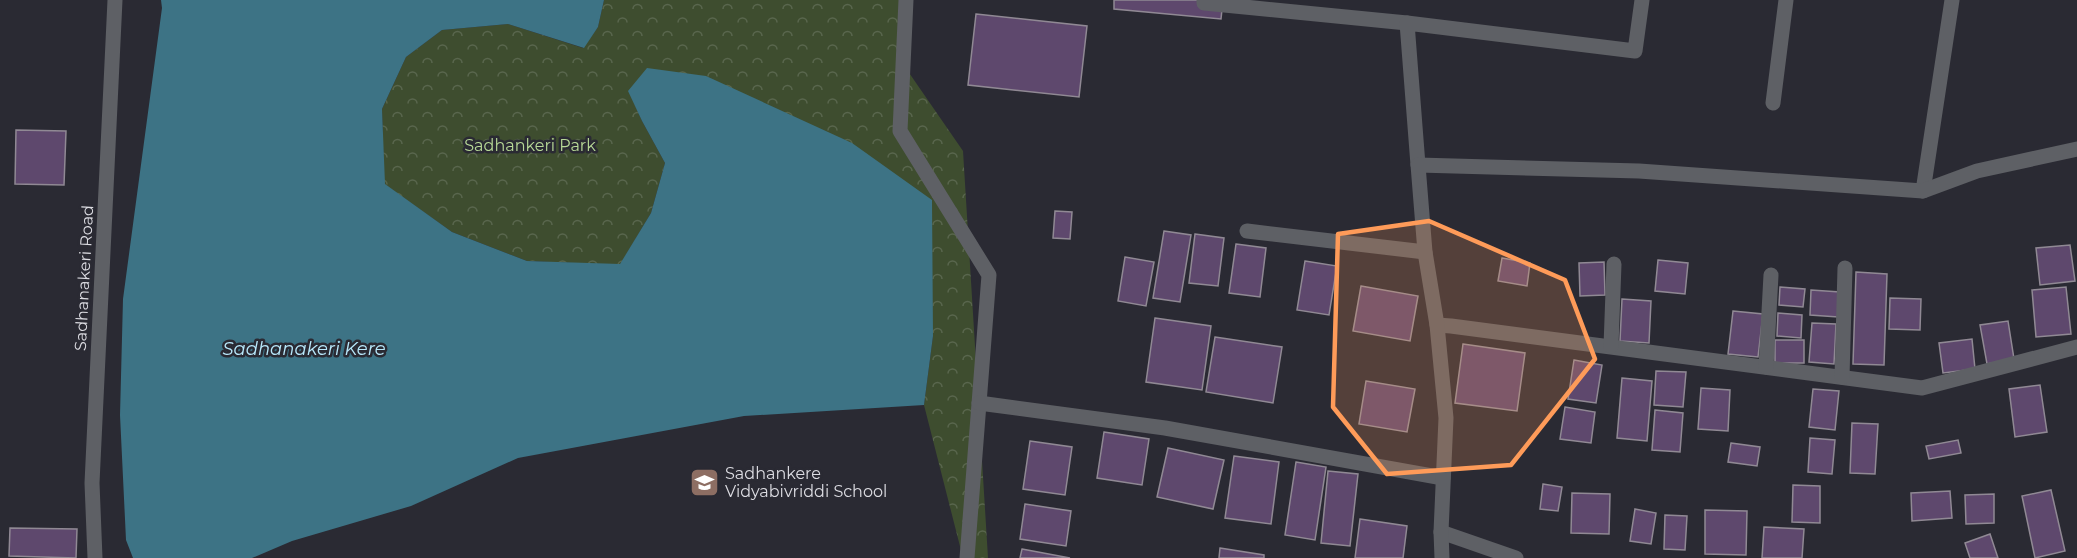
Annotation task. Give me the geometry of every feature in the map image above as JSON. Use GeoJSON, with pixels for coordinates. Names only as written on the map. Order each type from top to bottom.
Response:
{"type":"FeatureCollection","features":[{"type":"Feature","properties":{"kind":"street","name":"Sadhanakeri Road"},"geometry":{"type":"LineString","coordinates":[[95,558],[92,483],[115,0]]}},
{"type":"Feature","properties":{"kind":"street"},"geometry":{"type":"LineString","coordinates":[[906,0],[900,131],[989,275],[967,558]]}},
{"type":"Feature","properties":{"kind":"street"},"geometry":{"type":"LineString","coordinates":[[1204,0],[1204,3],[1407,23],[1635,51],[1642,0]]}},
{"type":"Feature","properties":{"kind":"street"},"geometry":{"type":"LineString","coordinates":[[1773,103],[1786,0]]}},
{"type":"Feature","properties":{"kind":"street"},"geometry":{"type":"LineString","coordinates":[[1923,191],[1952,0]]}},
{"type":"Feature","properties":{"kind":"street"},"geometry":{"type":"LineString","coordinates":[[1407,23],[1425,252],[1437,325],[1446,418],[1440,532],[1442,558]]}},
{"type":"Feature","properties":{"kind":"street"},"geometry":{"type":"LineString","coordinates":[[1418,165],[1639,171],[1923,191],[1977,171],[2077,149]]}},
{"type":"Feature","properties":{"kind":"street"},"geometry":{"type":"LineString","coordinates":[[1246,231],[1425,252]]}},
{"type":"Feature","properties":{"kind":"street"},"geometry":{"type":"LineString","coordinates":[[1611,346],[1614,264]]}},
{"type":"Feature","properties":{"kind":"street"},"geometry":{"type":"LineString","coordinates":[[1842,377],[1845,268]]}},
{"type":"Feature","properties":{"kind":"street"},"geometry":{"type":"LineString","coordinates":[[1766,367],[1771,275]]}},
{"type":"Feature","properties":{"kind":"street"},"geometry":{"type":"LineString","coordinates":[[1437,325],[1922,388],[2077,347]]}},
{"type":"Feature","properties":{"kind":"street"},"geometry":{"type":"LineString","coordinates":[[979,403],[1164,428],[1443,478]]}},
{"type":"Feature","properties":{"kind":"street"},"geometry":{"type":"LineString","coordinates":[[1440,532],[1516,558]]}},
{"type":"Feature","properties":{"kind":"highlighted area"},"geometry":{"type":"Polygon","coordinates":[[[1429,221],[1565,280],[1595,359],[1511,465],[1387,474],[1333,407],[1338,234],[1429,221]]]}},
{"type":"Feature","properties":{"kind":"green space","name":"Sadhankeri Park"},"geometry":{"type":"Polygon","coordinates":[[[604,0],[909,0],[905,67],[963,151],[988,558],[963,558],[924,405],[933,336],[629,91],[665,163],[651,213],[620,265],[527,261],[452,232],[384,184],[382,109],[406,57],[442,30],[508,24],[583,48],[598,27],[604,0]]]}},
{"type":"Feature","properties":{"kind":"water","name":"Sadhanakeri Kere"},"geometry":{"type":"Polygon","coordinates":[[[161,0],[604,0],[598,27],[584,48],[508,24],[442,30],[406,57],[382,109],[385,184],[452,232],[527,261],[620,264],[651,213],[665,163],[628,91],[647,68],[706,76],[852,143],[932,200],[933,336],[924,405],[744,416],[518,458],[411,506],[292,541],[252,558],[133,558],[126,540],[120,415],[123,299],[162,8],[161,0]]]}},
{"type":"Feature","properties":{"kind":"building"},"geometry":{"type":"Polygon","coordinates":[[[1114,0],[1223,0],[1221,19],[1114,9],[1114,0]]]}},
{"type":"Feature","properties":{"kind":"building"},"geometry":{"type":"Polygon","coordinates":[[[976,14],[1087,26],[1079,97],[968,85],[976,14]]]}},
{"type":"Feature","properties":{"kind":"building"},"geometry":{"type":"Polygon","coordinates":[[[16,130],[66,131],[64,185],[15,184],[16,130]]]}},
{"type":"Feature","properties":{"kind":"building"},"geometry":{"type":"Polygon","coordinates":[[[1055,211],[1072,212],[1070,239],[1053,238],[1055,211]]]}},
{"type":"Feature","properties":{"kind":"building"},"geometry":{"type":"Polygon","coordinates":[[[1164,231],[1191,235],[1180,302],[1153,298],[1164,231]]]}},
{"type":"Feature","properties":{"kind":"building"},"geometry":{"type":"Polygon","coordinates":[[[1195,234],[1224,238],[1218,286],[1189,283],[1195,234]]]}},
{"type":"Feature","properties":{"kind":"building"},"geometry":{"type":"Polygon","coordinates":[[[1236,244],[1266,248],[1260,297],[1229,293],[1236,244]]]}},
{"type":"Feature","properties":{"kind":"building"},"geometry":{"type":"Polygon","coordinates":[[[2070,245],[2075,281],[2040,285],[2036,248],[2070,245]]]}},
{"type":"Feature","properties":{"kind":"building"},"geometry":{"type":"Polygon","coordinates":[[[1125,257],[1154,262],[1146,306],[1118,301],[1125,257]]]}},
{"type":"Feature","properties":{"kind":"building"},"geometry":{"type":"Polygon","coordinates":[[[1502,258],[1530,263],[1527,286],[1498,281],[1502,258]]]}},
{"type":"Feature","properties":{"kind":"building"},"geometry":{"type":"Polygon","coordinates":[[[1658,260],[1688,263],[1685,294],[1655,291],[1658,260]]]}},
{"type":"Feature","properties":{"kind":"building"},"geometry":{"type":"Polygon","coordinates":[[[1305,261],[1337,266],[1329,315],[1297,310],[1305,261]]]}},
{"type":"Feature","properties":{"kind":"building"},"geometry":{"type":"Polygon","coordinates":[[[1604,262],[1605,295],[1580,296],[1579,263],[1604,262]]]}},
{"type":"Feature","properties":{"kind":"building"},"geometry":{"type":"Polygon","coordinates":[[[1856,272],[1887,274],[1884,365],[1853,364],[1856,272]]]}},
{"type":"Feature","properties":{"kind":"building"},"geometry":{"type":"Polygon","coordinates":[[[1361,286],[1418,296],[1410,341],[1353,331],[1361,286]]]}},
{"type":"Feature","properties":{"kind":"building"},"geometry":{"type":"Polygon","coordinates":[[[1780,287],[1805,289],[1803,307],[1779,305],[1780,287]]]}},
{"type":"Feature","properties":{"kind":"building"},"geometry":{"type":"Polygon","coordinates":[[[2066,287],[2071,334],[2036,337],[2032,290],[2066,287]]]}},
{"type":"Feature","properties":{"kind":"building"},"geometry":{"type":"Polygon","coordinates":[[[1811,290],[1840,292],[1838,317],[1810,315],[1811,290]]]}},
{"type":"Feature","properties":{"kind":"building"},"geometry":{"type":"Polygon","coordinates":[[[1890,298],[1921,299],[1920,330],[1889,329],[1890,298]]]}},
{"type":"Feature","properties":{"kind":"building"},"geometry":{"type":"Polygon","coordinates":[[[1622,299],[1651,301],[1649,343],[1620,341],[1622,299]]]}},
{"type":"Feature","properties":{"kind":"building"},"geometry":{"type":"Polygon","coordinates":[[[1733,311],[1763,314],[1758,357],[1728,354],[1733,311]]]}},
{"type":"Feature","properties":{"kind":"building"},"geometry":{"type":"Polygon","coordinates":[[[1778,313],[1802,315],[1801,338],[1777,336],[1778,313]]]}},
{"type":"Feature","properties":{"kind":"building"},"geometry":{"type":"Polygon","coordinates":[[[1155,318],[1211,326],[1202,390],[1146,382],[1155,318]]]}},
{"type":"Feature","properties":{"kind":"building"},"geometry":{"type":"Polygon","coordinates":[[[2008,321],[2014,359],[1987,364],[1980,325],[2008,321]]]}},
{"type":"Feature","properties":{"kind":"building"},"geometry":{"type":"Polygon","coordinates":[[[1812,323],[1836,324],[1834,364],[1809,362],[1812,323]]]}},
{"type":"Feature","properties":{"kind":"building"},"geometry":{"type":"Polygon","coordinates":[[[1215,337],[1282,347],[1273,403],[1206,392],[1215,337]]]}},
{"type":"Feature","properties":{"kind":"building"},"geometry":{"type":"Polygon","coordinates":[[[1972,339],[1975,369],[1943,373],[1939,343],[1972,339]]]}},
{"type":"Feature","properties":{"kind":"building"},"geometry":{"type":"Polygon","coordinates":[[[1775,340],[1804,340],[1804,363],[1775,363],[1775,340]]]}},
{"type":"Feature","properties":{"kind":"building"},"geometry":{"type":"Polygon","coordinates":[[[1463,344],[1525,353],[1517,411],[1455,403],[1463,344]]]}},
{"type":"Feature","properties":{"kind":"building"},"geometry":{"type":"Polygon","coordinates":[[[1574,360],[1602,365],[1596,403],[1568,399],[1574,360]]]}},
{"type":"Feature","properties":{"kind":"building"},"geometry":{"type":"Polygon","coordinates":[[[1656,371],[1686,372],[1683,407],[1654,405],[1656,371]]]}},
{"type":"Feature","properties":{"kind":"building"},"geometry":{"type":"Polygon","coordinates":[[[1622,378],[1652,381],[1647,441],[1617,438],[1622,378]]]}},
{"type":"Feature","properties":{"kind":"building"},"geometry":{"type":"Polygon","coordinates":[[[1366,381],[1415,389],[1407,432],[1359,424],[1366,381]]]}},
{"type":"Feature","properties":{"kind":"building"},"geometry":{"type":"Polygon","coordinates":[[[2040,385],[2047,432],[2015,437],[2009,389],[2040,385]]]}},
{"type":"Feature","properties":{"kind":"building"},"geometry":{"type":"Polygon","coordinates":[[[1701,388],[1730,390],[1728,431],[1698,429],[1701,388]]]}},
{"type":"Feature","properties":{"kind":"building"},"geometry":{"type":"Polygon","coordinates":[[[1813,389],[1839,391],[1835,430],[1809,427],[1813,389]]]}},
{"type":"Feature","properties":{"kind":"building"},"geometry":{"type":"Polygon","coordinates":[[[1565,407],[1595,412],[1591,443],[1560,439],[1565,407]]]}},
{"type":"Feature","properties":{"kind":"building"},"geometry":{"type":"Polygon","coordinates":[[[1655,410],[1683,413],[1680,452],[1652,450],[1655,410]]]}},
{"type":"Feature","properties":{"kind":"building"},"geometry":{"type":"Polygon","coordinates":[[[1852,423],[1878,424],[1875,474],[1850,473],[1852,423]]]}},
{"type":"Feature","properties":{"kind":"building"},"geometry":{"type":"Polygon","coordinates":[[[1104,432],[1149,439],[1142,485],[1097,478],[1104,432]]]}},
{"type":"Feature","properties":{"kind":"building"},"geometry":{"type":"Polygon","coordinates":[[[1810,438],[1835,440],[1832,474],[1808,472],[1810,438]]]}},
{"type":"Feature","properties":{"kind":"building"},"geometry":{"type":"Polygon","coordinates":[[[1958,440],[1961,453],[1929,459],[1926,446],[1958,440]]]}},
{"type":"Feature","properties":{"kind":"building"},"geometry":{"type":"Polygon","coordinates":[[[1030,441],[1072,447],[1065,495],[1023,489],[1030,441]]]}},
{"type":"Feature","properties":{"kind":"building"},"geometry":{"type":"Polygon","coordinates":[[[1731,443],[1760,447],[1757,466],[1728,462],[1731,443]]]}},
{"type":"Feature","properties":{"kind":"building"},"geometry":{"type":"Polygon","coordinates":[[[1168,448],[1224,460],[1213,509],[1157,497],[1168,448]]]}},
{"type":"Feature","properties":{"kind":"building"},"geometry":{"type":"Polygon","coordinates":[[[1234,456],[1279,462],[1271,524],[1225,518],[1234,456]]]}},
{"type":"Feature","properties":{"kind":"building"},"geometry":{"type":"Polygon","coordinates":[[[1296,462],[1326,467],[1315,540],[1285,535],[1296,462]]]}},
{"type":"Feature","properties":{"kind":"building"},"geometry":{"type":"Polygon","coordinates":[[[1328,471],[1358,474],[1350,546],[1321,543],[1328,471]]]}},
{"type":"Feature","properties":{"kind":"building"},"geometry":{"type":"Polygon","coordinates":[[[1543,484],[1562,487],[1558,511],[1540,509],[1543,484]]]}},
{"type":"Feature","properties":{"kind":"building"},"geometry":{"type":"Polygon","coordinates":[[[1793,485],[1820,486],[1820,523],[1792,522],[1793,485]]]}},
{"type":"Feature","properties":{"kind":"building"},"geometry":{"type":"Polygon","coordinates":[[[2051,490],[2065,551],[2035,558],[2022,496],[2051,490]]]}},
{"type":"Feature","properties":{"kind":"building"},"geometry":{"type":"Polygon","coordinates":[[[1950,491],[1952,518],[1912,521],[1911,493],[1950,491]]]}},
{"type":"Feature","properties":{"kind":"building"},"geometry":{"type":"Polygon","coordinates":[[[1572,493],[1610,494],[1609,534],[1571,533],[1572,493]]]}},
{"type":"Feature","properties":{"kind":"building"},"geometry":{"type":"Polygon","coordinates":[[[1994,494],[1994,523],[1966,524],[1965,495],[1994,494]]]}},
{"type":"Feature","properties":{"kind":"building"},"geometry":{"type":"Polygon","coordinates":[[[1025,504],[1071,511],[1066,546],[1020,539],[1025,504]]]}},
{"type":"Feature","properties":{"kind":"building"},"geometry":{"type":"Polygon","coordinates":[[[1635,509],[1656,513],[1651,544],[1630,541],[1635,509]]]}},
{"type":"Feature","properties":{"kind":"building"},"geometry":{"type":"Polygon","coordinates":[[[1705,510],[1747,511],[1746,555],[1705,554],[1705,510]]]}},
{"type":"Feature","properties":{"kind":"building"},"geometry":{"type":"Polygon","coordinates":[[[1665,515],[1687,516],[1685,550],[1664,549],[1665,515]]]}},
{"type":"Feature","properties":{"kind":"building"},"geometry":{"type":"Polygon","coordinates":[[[1360,519],[1407,526],[1403,558],[1355,558],[1360,519]]]}},
{"type":"Feature","properties":{"kind":"building"},"geometry":{"type":"Polygon","coordinates":[[[1764,527],[1804,529],[1802,558],[1762,558],[1764,527]]]}},
{"type":"Feature","properties":{"kind":"building"},"geometry":{"type":"Polygon","coordinates":[[[10,528],[77,529],[76,558],[9,556],[10,528]]]}},
{"type":"Feature","properties":{"kind":"building"},"geometry":{"type":"Polygon","coordinates":[[[1990,534],[1998,558],[1970,558],[1965,543],[1990,534]]]}},
{"type":"Feature","properties":{"kind":"building"},"geometry":{"type":"Polygon","coordinates":[[[1220,548],[1264,555],[1264,558],[1219,558],[1220,548]]]}},
{"type":"Feature","properties":{"kind":"building"},"geometry":{"type":"Polygon","coordinates":[[[1022,549],[1070,558],[1020,558],[1022,549]]]}},
{"type":"Feature","properties":{"kind":"place","name":"Sadhankere Vidyabivriddi School"},"geometry":{"type":"Point","coordinates":[704,482]}}]}
